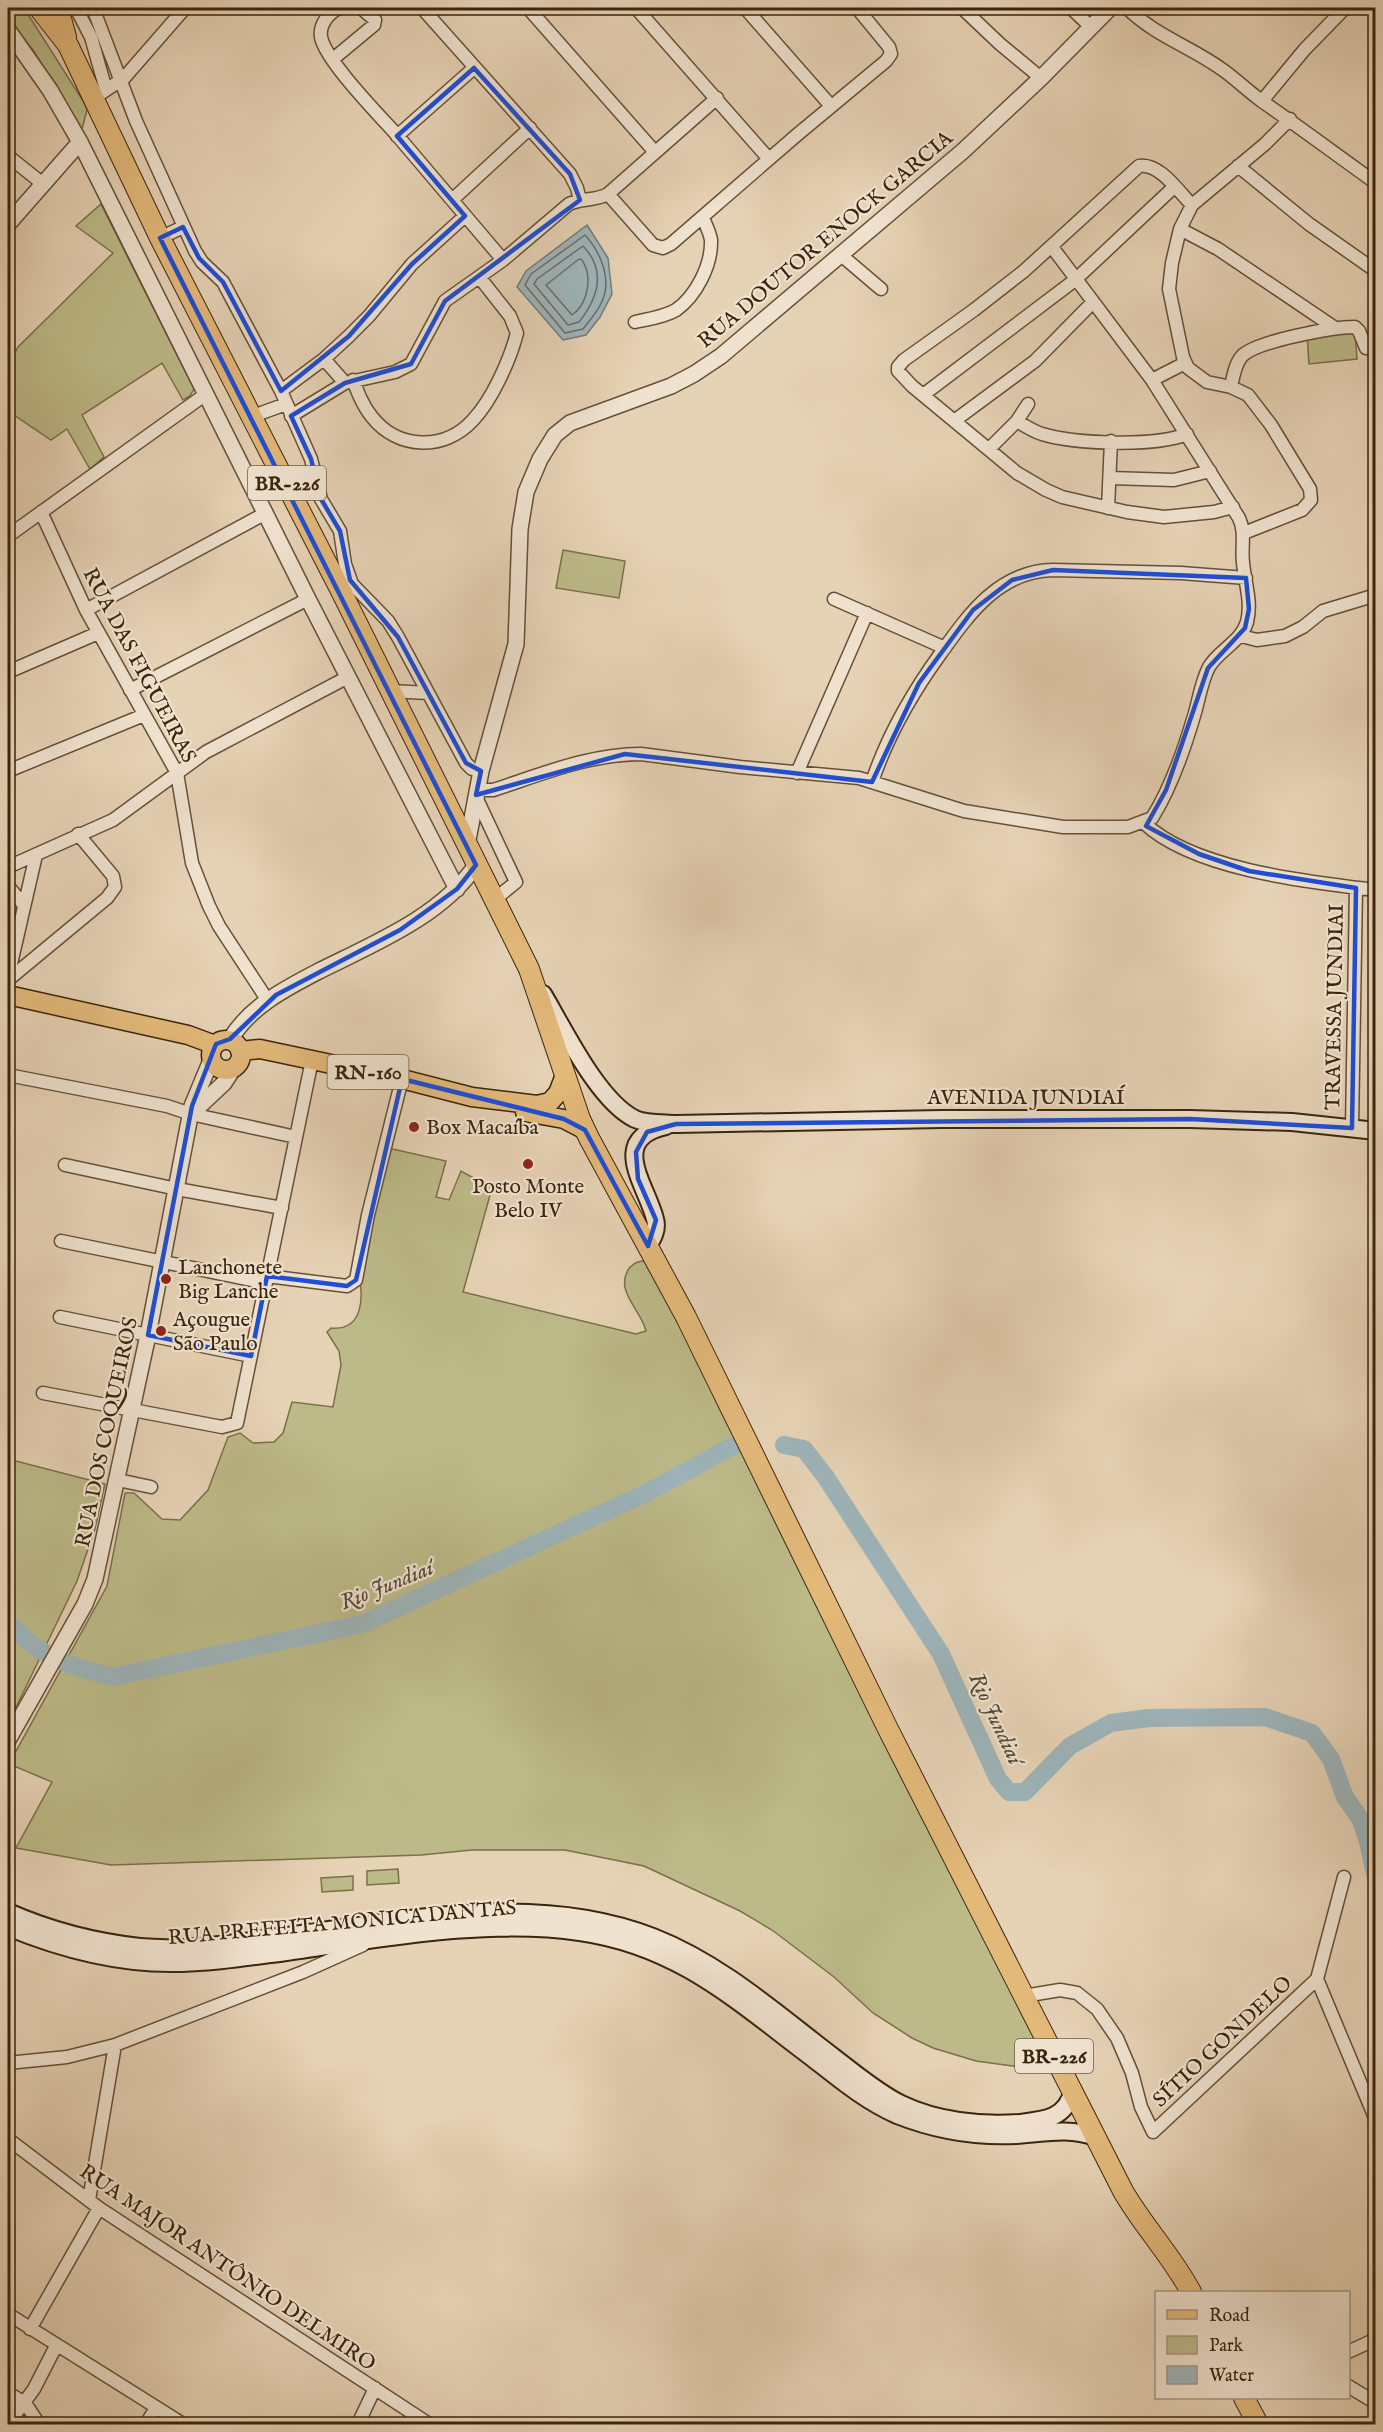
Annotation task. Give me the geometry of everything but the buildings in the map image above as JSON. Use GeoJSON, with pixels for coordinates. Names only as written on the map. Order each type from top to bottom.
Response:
{"type":"FeatureCollection","features":[{"type":"Feature","properties":{"kind":"highway","name":"BR-226"},"geometry":{"type":"LineString","coordinates":[[39,8],[68,45],[100,94],[160,238],[253,416],[347,587],[391,691],[529,969],[585,1130],[648,1246],[769,1483],[888,1729],[1132,2207],[1190,2291]]}},
{"type":"Feature","properties":{"kind":"highway","name":"BR-226"},"geometry":{"type":"LineString","coordinates":[[58,8],[68,45]]}},
{"type":"Feature","properties":{"kind":"highway"},"geometry":{"type":"LineString","coordinates":[[1245,2399],[1258,2424]]}},
{"type":"Feature","properties":{"kind":"main road","name":"AVENIDA JUNDIAÍ"},"geometry":{"type":"LineString","coordinates":[[529,969],[584,1063],[611,1101],[621,1111],[638,1120],[676,1124],[941,1119],[1190,1119],[1292,1122],[1376,1131]]}},
{"type":"Feature","properties":{"kind":"main road","name":"RN-160"},"geometry":{"type":"LineString","coordinates":[[8,995],[188,1035],[226,1052],[261,1049],[402,1079],[495,1101],[516,1110],[564,1119],[585,1130]]}},
{"type":"Feature","properties":{"kind":"main road","name":"RN-160"},"geometry":{"type":"LineString","coordinates":[[495,1101],[537,1106],[545,1104],[558,1094],[565,1075]]}},
{"type":"Feature","properties":{"kind":"main road","name":"AVENIDA JUNDIAÍ"},"geometry":{"type":"LineString","coordinates":[[648,1246],[654,1236],[656,1220],[638,1179],[636,1152],[638,1141],[647,1132],[676,1124]]}},
{"type":"Feature","properties":{"kind":"main road","name":"RUA PREFEITA MONICA DANTAS"},"geometry":{"type":"LineString","coordinates":[[8,1912],[42,1927],[141,1947],[210,1946],[372,1933]]}},
{"type":"Feature","properties":{"kind":"main road","name":"RUA PREFEITA MONICA DANTAS"},"geometry":{"type":"LineString","coordinates":[[8,1928],[82,1952],[139,1961],[170,1963],[210,1961],[372,1933],[426,1918],[534,1912],[568,1916],[624,1928],[680,1948],[722,1972],[856,2074],[900,2103],[933,2115],[999,2124],[1048,2125],[1096,2137]]}},
{"type":"Feature","properties":{"kind":"main road","name":"RUA PREFEITA MONICA DANTAS"},"geometry":{"type":"LineString","coordinates":[[1048,2125],[1070,2102],[1073,2091]]}},
{"type":"Feature","properties":{"kind":"street"},"geometry":{"type":"LineString","coordinates":[[76,8],[91,37],[100,94],[120,81],[185,8]]}},
{"type":"Feature","properties":{"kind":"street"},"geometry":{"type":"LineString","coordinates":[[93,8],[120,81],[183,227],[199,258],[223,282],[281,391],[311,459],[321,498],[340,531],[347,587],[388,621],[466,763],[472,769],[481,771]]}},
{"type":"Feature","properties":{"kind":"street"},"geometry":{"type":"LineString","coordinates":[[339,8],[328,16],[321,29],[322,41],[333,59],[503,260]]}},
{"type":"Feature","properties":{"kind":"street"},"geometry":{"type":"LineString","coordinates":[[333,59],[374,25],[375,20],[361,8]]}},
{"type":"Feature","properties":{"kind":"street"},"geometry":{"type":"LineString","coordinates":[[422,8],[570,174],[578,188],[580,200]]}},
{"type":"Feature","properties":{"kind":"street"},"geometry":{"type":"LineString","coordinates":[[528,8],[654,152]]}},
{"type":"Feature","properties":{"kind":"street"},"geometry":{"type":"LineString","coordinates":[[636,8],[769,159]]}},
{"type":"Feature","properties":{"kind":"street"},"geometry":{"type":"LineString","coordinates":[[745,8],[831,106]]}},
{"type":"Feature","properties":{"kind":"street"},"geometry":{"type":"LineString","coordinates":[[608,194],[642,235],[660,248],[668,246],[886,61],[891,54],[889,47],[856,8]]}},
{"type":"Feature","properties":{"kind":"street"},"geometry":{"type":"LineString","coordinates":[[962,8],[1041,78]]}},
{"type":"Feature","properties":{"kind":"street"},"geometry":{"type":"LineString","coordinates":[[1071,8],[1091,27]]}},
{"type":"Feature","properties":{"kind":"street","name":"RUA DOUTOR ENOCK GARCIA"},"geometry":{"type":"LineString","coordinates":[[467,845],[481,771],[516,644],[517,562],[522,509],[533,474],[549,442],[570,423],[671,386],[707,366],[749,334],[963,151],[1041,78],[1110,8]]}},
{"type":"Feature","properties":{"kind":"street"},"geometry":{"type":"LineString","coordinates":[[1126,8],[1144,24],[1202,55],[1224,70],[1262,101],[1376,183]]}},
{"type":"Feature","properties":{"kind":"street"},"geometry":{"type":"LineString","coordinates":[[1262,101],[1305,49],[1345,8]]}},
{"type":"Feature","properties":{"kind":"street"},"geometry":{"type":"LineString","coordinates":[[8,30],[50,90],[80,142],[308,599],[457,889]]}},
{"type":"Feature","properties":{"kind":"street"},"geometry":{"type":"LineString","coordinates":[[397,135],[474,68]]}},
{"type":"Feature","properties":{"kind":"street"},"geometry":{"type":"LineString","coordinates":[[291,416],[349,381],[395,372],[411,364],[445,301],[480,278],[569,204],[580,200],[596,199],[608,194],[717,99]]}},
{"type":"Feature","properties":{"kind":"street"},"geometry":{"type":"LineString","coordinates":[[1244,532],[1302,510],[1311,500],[1311,492],[1263,412],[1248,395],[1231,387],[1207,382],[1193,373],[1185,363],[1169,289],[1180,229],[1192,205],[1290,119]]}},
{"type":"Feature","properties":{"kind":"street"},"geometry":{"type":"LineString","coordinates":[[452,200],[530,128]]}},
{"type":"Feature","properties":{"kind":"street"},"geometry":{"type":"LineString","coordinates":[[8,224],[80,142]]}},
{"type":"Feature","properties":{"kind":"street"},"geometry":{"type":"LineString","coordinates":[[8,156],[43,184]]}},
{"type":"Feature","properties":{"kind":"street"},"geometry":{"type":"LineString","coordinates":[[1192,205],[1150,166],[1139,166],[1052,247],[974,310],[904,360],[898,367],[898,373],[1017,472],[1062,497],[1108,508],[1164,517],[1206,514],[1233,507]]}},
{"type":"Feature","properties":{"kind":"street"},"geometry":{"type":"LineString","coordinates":[[1238,166],[1309,224],[1376,271]]}},
{"type":"Feature","properties":{"kind":"street"},"geometry":{"type":"LineString","coordinates":[[923,395],[1074,280],[1174,187]]}},
{"type":"Feature","properties":{"kind":"street"},"geometry":{"type":"LineString","coordinates":[[281,391],[324,359],[369,316],[412,264],[465,216]]}},
{"type":"Feature","properties":{"kind":"street"},"geometry":{"type":"LineString","coordinates":[[635,322],[667,314],[685,302],[694,291],[705,269],[711,249],[711,238],[703,218]]}},
{"type":"Feature","properties":{"kind":"street"},"geometry":{"type":"LineString","coordinates":[[160,238],[183,227]]}},
{"type":"Feature","properties":{"kind":"street"},"geometry":{"type":"LineString","coordinates":[[1180,229],[1225,254],[1335,328]]}},
{"type":"Feature","properties":{"kind":"street"},"geometry":{"type":"LineString","coordinates":[[494,900],[516,882],[477,794],[581,762],[625,754],[652,755],[797,773],[847,776],[939,804],[1039,824],[1108,829],[1144,823],[1152,818],[1166,790],[1190,729],[1208,668],[1221,652],[1241,636],[1249,609],[1242,554],[1244,532],[1233,507],[1152,380],[1115,328],[1074,280],[1052,247]]}},
{"type":"Feature","properties":{"kind":"street"},"geometry":{"type":"LineString","coordinates":[[841,255],[881,289]]}},
{"type":"Feature","properties":{"kind":"street"},"geometry":{"type":"LineString","coordinates":[[324,359],[349,381],[373,418],[384,430],[402,440],[421,443],[439,441],[466,426],[485,403],[500,377],[518,333],[510,316],[480,278]]}},
{"type":"Feature","properties":{"kind":"street"},"geometry":{"type":"LineString","coordinates":[[954,420],[1035,361],[1093,302]]}},
{"type":"Feature","properties":{"kind":"street"},"geometry":{"type":"LineString","coordinates":[[1231,387],[1238,363],[1246,354],[1302,334],[1335,328],[1356,328],[1366,348],[1376,349]]}},
{"type":"Feature","properties":{"kind":"street"},"geometry":{"type":"LineString","coordinates":[[1152,380],[1185,363]]}},
{"type":"Feature","properties":{"kind":"street"},"geometry":{"type":"LineString","coordinates":[[8,536],[206,394]]}},
{"type":"Feature","properties":{"kind":"street"},"geometry":{"type":"LineString","coordinates":[[253,416],[286,404]]}},
{"type":"Feature","properties":{"kind":"street"},"geometry":{"type":"LineString","coordinates":[[989,449],[1017,421],[1028,404]]}},
{"type":"Feature","properties":{"kind":"street"},"geometry":{"type":"LineString","coordinates":[[1017,421],[1045,435],[1111,441],[1153,442],[1170,440],[1187,434]]}},
{"type":"Feature","properties":{"kind":"street"},"geometry":{"type":"LineString","coordinates":[[1108,508],[1111,441]]}},
{"type":"Feature","properties":{"kind":"street"},"geometry":{"type":"LineString","coordinates":[[1110,478],[1174,480],[1210,471]]}},
{"type":"Feature","properties":{"kind":"street","name":"RUA DAS FIGUEIRAS"},"geometry":{"type":"LineString","coordinates":[[41,512],[86,610],[177,773],[187,842],[199,885],[219,926],[268,1001]]}},
{"type":"Feature","properties":{"kind":"street"},"geometry":{"type":"LineString","coordinates":[[86,610],[266,513]]}},
{"type":"Feature","properties":{"kind":"street"},"geometry":{"type":"LineString","coordinates":[[872,782],[880,759],[910,697],[973,610],[989,595],[1012,580],[1032,571],[1053,570],[1180,573],[1246,578]]}},
{"type":"Feature","properties":{"kind":"street"},"geometry":{"type":"LineString","coordinates":[[1241,636],[1257,640],[1285,636],[1302,627],[1323,611],[1376,595]]}},
{"type":"Feature","properties":{"kind":"street"},"geometry":{"type":"LineString","coordinates":[[130,690],[308,599]]}},
{"type":"Feature","properties":{"kind":"street"},"geometry":{"type":"LineString","coordinates":[[834,599],[945,648]]}},
{"type":"Feature","properties":{"kind":"street"},"geometry":{"type":"LineString","coordinates":[[797,773],[867,613]]}},
{"type":"Feature","properties":{"kind":"street"},"geometry":{"type":"LineString","coordinates":[[8,672],[98,633]]}},
{"type":"Feature","properties":{"kind":"street"},"geometry":{"type":"LineString","coordinates":[[8,867],[113,820],[177,773],[235,736],[348,677]]}},
{"type":"Feature","properties":{"kind":"street"},"geometry":{"type":"LineString","coordinates":[[391,691],[428,693]]}},
{"type":"Feature","properties":{"kind":"street"},"geometry":{"type":"LineString","coordinates":[[8,771],[144,715]]}},
{"type":"Feature","properties":{"kind":"street"},"geometry":{"type":"LineString","coordinates":[[1144,823],[1162,836],[1182,846],[1249,871],[1376,890]]}},
{"type":"Feature","properties":{"kind":"street"},"geometry":{"type":"LineString","coordinates":[[8,979],[65,934],[114,889],[116,882],[113,876],[78,834]]}},
{"type":"Feature","properties":{"kind":"street"},"geometry":{"type":"LineString","coordinates":[[8,979],[23,904],[36,855]]}},
{"type":"Feature","properties":{"kind":"street"},"geometry":{"type":"LineString","coordinates":[[191,1114],[224,1083],[226,1052],[247,1019],[268,1001],[299,981],[400,930],[457,889],[476,865]]}},
{"type":"Feature","properties":{"kind":"street","name":"TRAVESSA JUNDIAI"},"geometry":{"type":"LineString","coordinates":[[1352,1128],[1356,888]]}},
{"type":"Feature","properties":{"kind":"street"},"geometry":{"type":"LineString","coordinates":[[8,890],[23,904]]}},
{"type":"Feature","properties":{"kind":"street","name":"RUA DOS COQUEIROS"},"geometry":{"type":"LineString","coordinates":[[8,1740],[85,1604],[95,1579],[148,1335],[191,1114],[198,1089],[226,1052]]}},
{"type":"Feature","properties":{"kind":"street"},"geometry":{"type":"LineString","coordinates":[[44,1393],[227,1427],[237,1423],[312,1060]]}},
{"type":"Feature","properties":{"kind":"street"},"geometry":{"type":"LineString","coordinates":[[8,1075],[168,1106],[191,1114],[296,1137]]}},
{"type":"Feature","properties":{"kind":"street"},"geometry":{"type":"LineString","coordinates":[[61,1241],[162,1263],[266,1280],[347,1286],[356,1280],[368,1215],[402,1079]]}},
{"type":"Feature","properties":{"kind":"street"},"geometry":{"type":"LineString","coordinates":[[65,1165],[282,1208]]}},
{"type":"Feature","properties":{"kind":"street"},"geometry":{"type":"LineString","coordinates":[[60,1317],[251,1356]]}},
{"type":"Feature","properties":{"kind":"street"},"geometry":{"type":"LineString","coordinates":[[118,1480],[151,1487]]}},
{"type":"Feature","properties":{"kind":"street"},"geometry":{"type":"LineString","coordinates":[[1344,1877],[1317,1979],[1376,2120]]}},
{"type":"Feature","properties":{"kind":"street"},"geometry":{"type":"LineString","coordinates":[[8,2063],[67,2057],[115,2045],[303,1972],[372,1933]]}},
{"type":"Feature","properties":{"kind":"street","name":"SÍTIO GONDELO"},"geometry":{"type":"LineString","coordinates":[[1024,1996],[1060,1990],[1077,1993],[1096,2009],[1117,2038],[1132,2073],[1141,2107],[1153,2132],[1317,1979]]}},
{"type":"Feature","properties":{"kind":"street"},"geometry":{"type":"LineString","coordinates":[[30,2329],[94,2204],[115,2045]]}},
{"type":"Feature","properties":{"kind":"street","name":"RUA MAJOR ANTÔNIO DELMIRO"},"geometry":{"type":"LineString","coordinates":[[8,2139],[94,2204],[429,2424]]}},
{"type":"Feature","properties":{"kind":"street"},"geometry":{"type":"LineString","coordinates":[[8,2314],[183,2424]]}},
{"type":"Feature","properties":{"kind":"street"},"geometry":{"type":"LineString","coordinates":[[1350,2351],[1376,2339]]}},
{"type":"Feature","properties":{"kind":"street"},"geometry":{"type":"LineString","coordinates":[[8,2424],[25,2403],[56,2346]]}},
{"type":"Feature","properties":{"kind":"street"},"geometry":{"type":"LineString","coordinates":[[1350,2387],[1376,2403]]}},
{"type":"Feature","properties":{"kind":"street"},"geometry":{"type":"LineString","coordinates":[[358,2424],[375,2388]]}},
{"type":"Feature","properties":{"kind":"street"},"geometry":{"type":"LineString","coordinates":[[8,2393],[25,2403],[39,2424]]}},
{"type":"Feature","properties":{"kind":"street"},"geometry":{"type":"LineString","coordinates":[[146,2424],[156,2408]]}},
{"type":"Feature","properties":{"kind":"highlighted area"},"geometry":{"type":"Polygon","coordinates":[[[474,68],[570,174],[580,200],[445,301],[411,364],[345,383],[291,416],[311,459],[321,499],[340,531],[350,580],[398,637],[466,763],[481,771],[476,795],[625,754],[872,782],[919,683],[973,610],[1012,580],[1053,570],[1246,578],[1249,609],[1245,628],[1208,668],[1166,790],[1146,826],[1199,854],[1249,871],[1356,888],[1352,1128],[1190,1119],[676,1124],[647,1132],[636,1152],[638,1179],[656,1220],[648,1246],[585,1130],[564,1119],[402,1079],[356,1280],[347,1286],[267,1276],[251,1356],[148,1335],[192,1106],[216,1044],[230,1039],[276,995],[400,930],[457,889],[476,865],[160,238],[183,227],[199,258],[223,282],[281,391],[349,336],[412,264],[465,216],[397,136],[474,68]]]}},
{"type":"Feature","properties":{"kind":"green space"},"geometry":{"type":"Polygon","coordinates":[[[8,8],[24,8],[85,104],[87,110],[82,129],[33,50],[8,19],[8,8]]]}},
{"type":"Feature","properties":{"kind":"green space"},"geometry":{"type":"Polygon","coordinates":[[[101,204],[194,389],[190,396],[183,400],[162,363],[82,415],[104,457],[90,469],[67,429],[51,440],[8,411],[8,367],[18,347],[113,253],[76,226],[101,204]]]}},
{"type":"Feature","properties":{"kind":"green space"},"geometry":{"type":"Polygon","coordinates":[[[1355,329],[1357,359],[1309,364],[1307,334],[1355,329]]]}},
{"type":"Feature","properties":{"kind":"green space"},"geometry":{"type":"Polygon","coordinates":[[[563,550],[625,561],[619,598],[556,588],[563,550]]]}},
{"type":"Feature","properties":{"kind":"green space"},"geometry":{"type":"Polygon","coordinates":[[[388,1148],[446,1161],[436,1197],[449,1200],[461,1171],[492,1188],[463,1292],[636,1334],[646,1331],[627,1294],[625,1278],[630,1267],[636,1263],[653,1261],[1062,2057],[1039,2068],[1027,2068],[976,2061],[933,2048],[912,2038],[873,2013],[834,1977],[772,1930],[740,1911],[644,1866],[565,1850],[472,1850],[421,1855],[111,1865],[16,1848],[52,1782],[9,1764],[107,1586],[125,1493],[134,1493],[162,1519],[180,1520],[208,1490],[228,1437],[240,1433],[253,1443],[274,1442],[283,1433],[292,1402],[333,1407],[341,1365],[339,1351],[327,1332],[331,1328],[350,1324],[356,1318],[359,1310],[361,1291],[358,1272],[388,1148]]]}},
{"type":"Feature","properties":{"kind":"green space"},"geometry":{"type":"Polygon","coordinates":[[[8,1459],[105,1484],[95,1529],[77,1581],[8,1724],[8,1459]]]}},
{"type":"Feature","properties":{"kind":"green space"},"geometry":{"type":"Polygon","coordinates":[[[398,1869],[399,1883],[367,1885],[367,1871],[398,1869]]]}},
{"type":"Feature","properties":{"kind":"green space"},"geometry":{"type":"Polygon","coordinates":[[[353,1876],[353,1890],[322,1892],[321,1878],[353,1876]]]}},
{"type":"Feature","properties":{"kind":"water"},"geometry":{"type":"Polygon","coordinates":[[[587,225],[608,258],[612,294],[600,317],[586,335],[563,340],[517,287],[526,271],[587,225]]]}},
{"type":"Feature","properties":{"kind":"waterway","name":"Rio Jundiaí"},"geometry":{"type":"LineString","coordinates":[[8,1622],[19,1634],[43,1652],[69,1664],[113,1677],[362,1624],[646,1493],[735,1445]]}},
{"type":"Feature","properties":{"kind":"waterway","name":"Rio Jundiaí"},"geometry":{"type":"LineString","coordinates":[[784,1445],[804,1449],[825,1476],[941,1654],[998,1779],[1009,1792],[1025,1792],[1070,1746],[1111,1723],[1149,1718],[1265,1717],[1312,1733],[1331,1759],[1345,1797],[1361,1820],[1376,1878]]}},
{"type":"Feature","properties":{"kind":"place","name":"Box Macaíba"},"geometry":{"type":"Point","coordinates":[414,1127]}},
{"type":"Feature","properties":{"kind":"place","name":"Posto Monte Belo IV"},"geometry":{"type":"Point","coordinates":[528,1164]}},
{"type":"Feature","properties":{"kind":"place","name":"Lanchonete Big Lanche"},"geometry":{"type":"Point","coordinates":[166,1279]}},
{"type":"Feature","properties":{"kind":"place","name":"Açougue São Paulo"},"geometry":{"type":"Point","coordinates":[161,1331]}}]}
